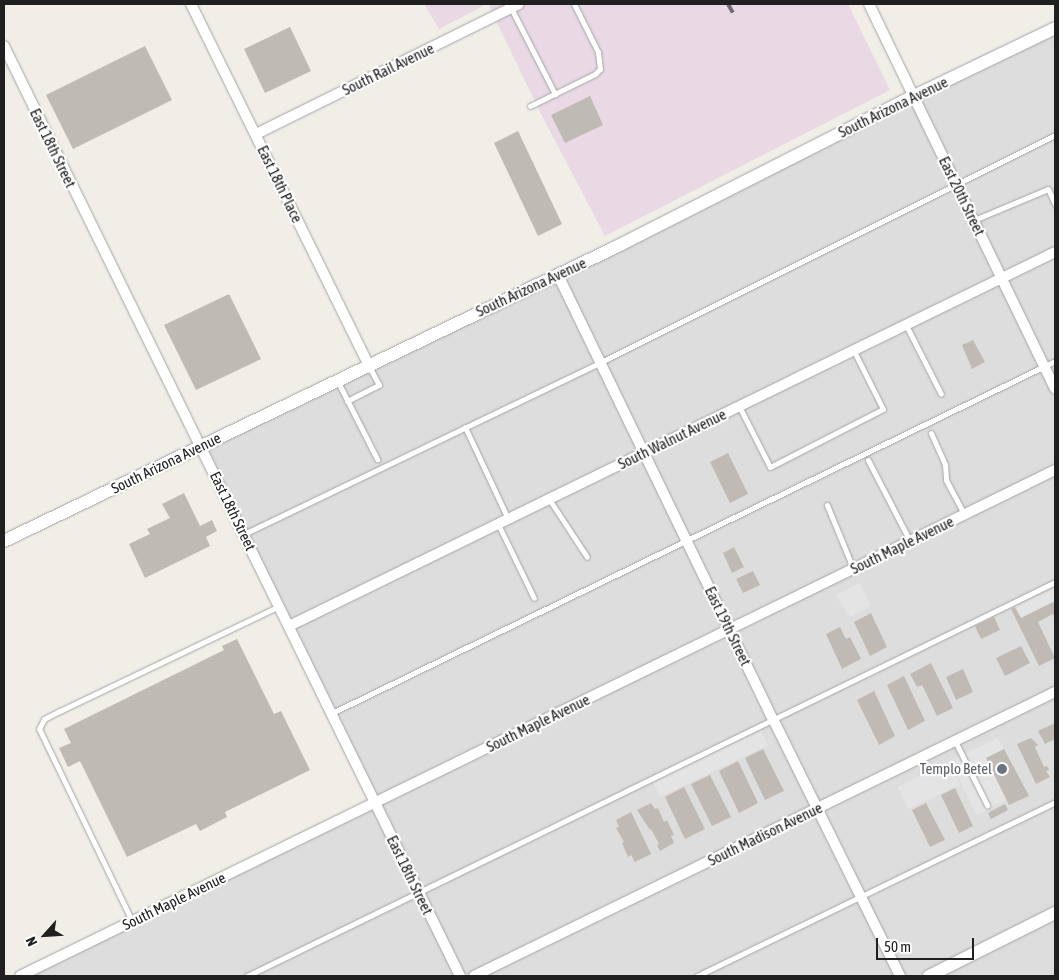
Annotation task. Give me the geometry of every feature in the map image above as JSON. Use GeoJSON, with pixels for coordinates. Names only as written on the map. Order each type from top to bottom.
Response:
{"type":"FeatureCollection","features":[{"type":"Feature","properties":{"kind":"street","name":"East 18th Place"},"geometry":{"type":"LineString","coordinates":[[191,4],[368,364]]}},
{"type":"Feature","properties":{"kind":"street","name":"East 20th Street"},"geometry":{"type":"LineString","coordinates":[[869,4],[1055,388]]}},
{"type":"Feature","properties":{"kind":"street","name":"South Rail Avenue"},"geometry":{"type":"LineString","coordinates":[[256,134],[515,6]]}},
{"type":"Feature","properties":{"kind":"street","name":"South Arizona Avenue"},"geometry":{"type":"LineString","coordinates":[[4,541],[202,447],[368,364],[558,275],[914,96],[1055,28]]}},
{"type":"Feature","properties":{"kind":"street","name":"East 18th Street"},"geometry":{"type":"LineString","coordinates":[[4,46],[460,976]]}},
{"type":"Feature","properties":{"kind":"street","name":"South Walnut Avenue"},"geometry":{"type":"LineString","coordinates":[[289,626],[1055,252]]}},
{"type":"Feature","properties":{"kind":"street","name":"East 19th Street"},"geometry":{"type":"LineString","coordinates":[[558,275],[729,630],[900,976]]}},
{"type":"Feature","properties":{"kind":"street","name":"South Maple Avenue"},"geometry":{"type":"LineString","coordinates":[[20,976],[1055,470]]}},
{"type":"Feature","properties":{"kind":"street","name":"South Madison Avenue"},"geometry":{"type":"LineString","coordinates":[[474,976],[1055,692]]}},
{"type":"Feature","properties":{"kind":"street"},"geometry":{"type":"LineString","coordinates":[[929,976],[1055,913]]}},
{"type":"Feature","properties":{"kind":"lane"},"geometry":{"type":"LineString","coordinates":[[530,106],[595,74],[600,69],[598,52],[574,4]]}},
{"type":"Feature","properties":{"kind":"lane"},"geometry":{"type":"LineString","coordinates":[[515,6],[555,94]]}},
{"type":"Feature","properties":{"kind":"lane"},"geometry":{"type":"LineString","coordinates":[[244,534],[600,362],[1055,136]]}},
{"type":"Feature","properties":{"kind":"lane"},"geometry":{"type":"LineString","coordinates":[[973,220],[1048,189],[1055,204]]}},
{"type":"Feature","properties":{"kind":"lane"},"geometry":{"type":"LineString","coordinates":[[906,325],[941,394]]}},
{"type":"Feature","properties":{"kind":"lane"},"geometry":{"type":"LineString","coordinates":[[739,406],[770,467],[883,409],[854,350]]}},
{"type":"Feature","properties":{"kind":"lane"},"geometry":{"type":"LineString","coordinates":[[332,714],[1055,361]]}},
{"type":"Feature","properties":{"kind":"lane"},"geometry":{"type":"LineString","coordinates":[[347,401],[379,385],[368,364]]}},
{"type":"Feature","properties":{"kind":"lane"},"geometry":{"type":"LineString","coordinates":[[337,380],[376,459]]}},
{"type":"Feature","properties":{"kind":"lane"},"geometry":{"type":"LineString","coordinates":[[465,427],[508,519]]}},
{"type":"Feature","properties":{"kind":"lane"},"geometry":{"type":"LineString","coordinates":[[931,433],[945,465],[946,480],[965,514]]}},
{"type":"Feature","properties":{"kind":"lane"},"geometry":{"type":"LineString","coordinates":[[868,460],[910,541]]}},
{"type":"Feature","properties":{"kind":"lane"},"geometry":{"type":"LineString","coordinates":[[549,499],[587,557]]}},
{"type":"Feature","properties":{"kind":"lane"},"geometry":{"type":"LineString","coordinates":[[827,505],[854,569]]}},
{"type":"Feature","properties":{"kind":"lane"},"geometry":{"type":"LineString","coordinates":[[498,524],[534,598]]}},
{"type":"Feature","properties":{"kind":"lane"},"geometry":{"type":"LineString","coordinates":[[247,976],[1055,582]]}},
{"type":"Feature","properties":{"kind":"lane"},"geometry":{"type":"LineString","coordinates":[[132,921],[39,729],[44,719],[279,606]]}},
{"type":"Feature","properties":{"kind":"lane"},"geometry":{"type":"LineString","coordinates":[[955,741],[986,805]]}},
{"type":"Feature","properties":{"kind":"lane"},"geometry":{"type":"LineString","coordinates":[[697,976],[1055,802]]}},
{"type":"Feature","properties":{"kind":"shaded area"},"geometry":{"type":"Polygon","coordinates":[[[424,4],[487,4],[439,29],[424,4]]]}},
{"type":"Feature","properties":{"kind":"shaded area"},"geometry":{"type":"Polygon","coordinates":[[[488,4],[848,4],[890,90],[605,236],[540,112],[488,4]]]}},
{"type":"Feature","properties":{"kind":"shaded area"},"geometry":{"type":"Polygon","coordinates":[[[1055,27],[1055,976],[20,976],[375,803],[202,447],[1055,27]]]}},
{"type":"Feature","properties":{"kind":"shaded area"},"geometry":{"type":"Polygon","coordinates":[[[860,583],[871,606],[850,617],[836,595],[860,583]]]}},
{"type":"Feature","properties":{"kind":"shaded area"},"geometry":{"type":"Polygon","coordinates":[[[1055,588],[1055,601],[1021,618],[1015,607],[1055,588]]]}},
{"type":"Feature","properties":{"kind":"shaded area"},"geometry":{"type":"Polygon","coordinates":[[[761,730],[768,745],[660,797],[653,782],[761,730]]]}},
{"type":"Feature","properties":{"kind":"shaded area"},"geometry":{"type":"Polygon","coordinates":[[[998,738],[1004,749],[986,758],[1006,800],[977,815],[950,761],[998,738]]]}},
{"type":"Feature","properties":{"kind":"shaded area"},"geometry":{"type":"Polygon","coordinates":[[[948,762],[960,785],[908,809],[898,787],[948,762]]]}},
{"type":"Feature","properties":{"kind":"building"},"geometry":{"type":"Polygon","coordinates":[[[290,27],[311,71],[265,93],[244,49],[290,27]]]}},
{"type":"Feature","properties":{"kind":"building"},"geometry":{"type":"Polygon","coordinates":[[[145,46],[172,100],[73,149],[46,95],[145,46]]]}},
{"type":"Feature","properties":{"kind":"building"},"geometry":{"type":"Polygon","coordinates":[[[590,96],[603,125],[565,143],[551,115],[590,96]]]}},
{"type":"Feature","properties":{"kind":"building"},"geometry":{"type":"Polygon","coordinates":[[[518,131],[562,224],[538,236],[494,143],[518,131]]]}},
{"type":"Feature","properties":{"kind":"building"},"geometry":{"type":"Polygon","coordinates":[[[229,294],[261,359],[196,390],[164,325],[229,294]]]}},
{"type":"Feature","properties":{"kind":"building"},"geometry":{"type":"Polygon","coordinates":[[[973,340],[985,362],[972,369],[962,345],[973,340]]]}},
{"type":"Feature","properties":{"kind":"building"},"geometry":{"type":"Polygon","coordinates":[[[728,453],[748,494],[730,503],[710,462],[728,453]]]}},
{"type":"Feature","properties":{"kind":"building"},"geometry":{"type":"Polygon","coordinates":[[[184,493],[200,526],[212,520],[217,531],[206,537],[210,546],[145,578],[129,544],[150,534],[147,529],[170,518],[162,504],[184,493]]]}},
{"type":"Feature","properties":{"kind":"building"},"geometry":{"type":"Polygon","coordinates":[[[734,547],[744,567],[732,573],[723,553],[734,547]]]}},
{"type":"Feature","properties":{"kind":"building"},"geometry":{"type":"Polygon","coordinates":[[[753,571],[760,585],[743,593],[736,579],[753,571]]]}},
{"type":"Feature","properties":{"kind":"building"},"geometry":{"type":"Polygon","coordinates":[[[1055,601],[1055,619],[1053,614],[1038,622],[1055,658],[1039,666],[1011,609],[1015,607],[1021,618],[1055,601]]]}},
{"type":"Feature","properties":{"kind":"building"},"geometry":{"type":"Polygon","coordinates":[[[871,613],[887,647],[870,656],[854,622],[871,613]]]}},
{"type":"Feature","properties":{"kind":"building"},"geometry":{"type":"Polygon","coordinates":[[[994,617],[1000,630],[981,639],[975,626],[994,617]]]}},
{"type":"Feature","properties":{"kind":"building"},"geometry":{"type":"Polygon","coordinates":[[[840,627],[846,639],[850,637],[861,659],[842,669],[826,634],[840,627]]]}},
{"type":"Feature","properties":{"kind":"building"},"geometry":{"type":"Polygon","coordinates":[[[237,639],[274,714],[281,711],[310,770],[225,812],[227,817],[200,831],[196,824],[127,857],[80,761],[68,767],[59,748],[71,743],[64,729],[224,650],[222,646],[237,639]]]}},
{"type":"Feature","properties":{"kind":"building"},"geometry":{"type":"Polygon","coordinates":[[[1021,646],[1030,663],[1005,676],[996,658],[1021,646]]]}},
{"type":"Feature","properties":{"kind":"building"},"geometry":{"type":"Polygon","coordinates":[[[931,663],[953,708],[937,716],[922,685],[917,687],[910,674],[931,663]]]}},
{"type":"Feature","properties":{"kind":"building"},"geometry":{"type":"Polygon","coordinates":[[[963,669],[973,692],[956,700],[946,677],[963,669]]]}},
{"type":"Feature","properties":{"kind":"building"},"geometry":{"type":"Polygon","coordinates":[[[904,676],[925,721],[908,730],[887,685],[904,676]]]}},
{"type":"Feature","properties":{"kind":"building"},"geometry":{"type":"Polygon","coordinates":[[[874,691],[895,736],[879,745],[857,700],[874,691]]]}},
{"type":"Feature","properties":{"kind":"building"},"geometry":{"type":"Polygon","coordinates":[[[1055,723],[1055,739],[1045,744],[1038,731],[1055,723]]]}},
{"type":"Feature","properties":{"kind":"building"},"geometry":{"type":"Polygon","coordinates":[[[1031,738],[1038,745],[1035,747],[1044,767],[1047,766],[1049,770],[1046,771],[1050,777],[1036,784],[1017,744],[1031,738]]]}},
{"type":"Feature","properties":{"kind":"building"},"geometry":{"type":"Polygon","coordinates":[[[763,749],[784,791],[765,800],[745,758],[763,749]]]}},
{"type":"Feature","properties":{"kind":"building","name":"Templo Betel"},"geometry":{"type":"Polygon","coordinates":[[[1004,749],[1029,796],[1009,805],[986,758],[1004,749]]]}},
{"type":"Feature","properties":{"kind":"building"},"geometry":{"type":"Polygon","coordinates":[[[738,761],[758,803],[739,813],[719,771],[738,761]]]}},
{"type":"Feature","properties":{"kind":"building"},"geometry":{"type":"Polygon","coordinates":[[[710,775],[731,817],[712,826],[691,784],[710,775]]]}},
{"type":"Feature","properties":{"kind":"building"},"geometry":{"type":"Polygon","coordinates":[[[684,787],[705,829],[685,839],[665,797],[684,787]]]}},
{"type":"Feature","properties":{"kind":"building"},"geometry":{"type":"Polygon","coordinates":[[[955,788],[973,826],[959,833],[941,795],[955,788]]]}},
{"type":"Feature","properties":{"kind":"building"},"geometry":{"type":"Polygon","coordinates":[[[651,803],[655,809],[658,808],[664,822],[667,820],[674,835],[671,836],[674,843],[660,851],[657,845],[659,844],[651,829],[637,810],[651,803]]]}},
{"type":"Feature","properties":{"kind":"building"},"geometry":{"type":"Polygon","coordinates":[[[926,803],[945,840],[930,847],[912,810],[926,803]]]}},
{"type":"Feature","properties":{"kind":"building"},"geometry":{"type":"Polygon","coordinates":[[[1005,804],[1008,810],[991,819],[988,813],[1005,804]]]}},
{"type":"Feature","properties":{"kind":"building"},"geometry":{"type":"Polygon","coordinates":[[[631,812],[651,854],[635,862],[631,855],[628,857],[622,843],[624,842],[616,828],[619,827],[616,820],[631,812]]]}},
{"type":"Feature","properties":{"kind":"railway"},"geometry":{"type":"LineString","coordinates":[[728,4],[734,15]]}},
{"type":"Feature","properties":{"kind":"place","name":"Templo Betel"},"geometry":{"type":"Point","coordinates":[1002,769]}}]}
